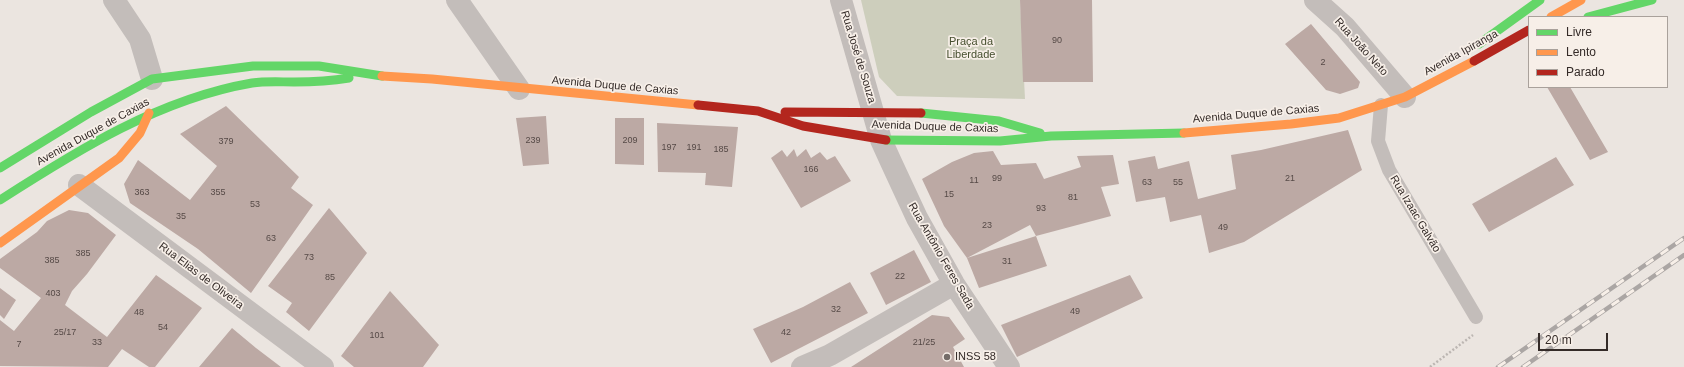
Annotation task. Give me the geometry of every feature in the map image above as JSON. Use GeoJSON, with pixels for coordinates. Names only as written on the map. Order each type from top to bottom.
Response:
{"type":"FeatureCollection","features":[{"type":"Feature","properties":{"kind":"main road"},"geometry":{"type":"LineString","coordinates":[[1446,77],[1458,60],[1540,0]]}},
{"type":"Feature","properties":{"kind":"main road"},"geometry":{"type":"LineString","coordinates":[[1553,16],[1581,0]]}},
{"type":"Feature","properties":{"kind":"main road"},"geometry":{"type":"LineString","coordinates":[[1592,16],[1652,0]]}},
{"type":"Feature","properties":{"kind":"main road","name":"Avenida Ipiranga"},"geometry":{"type":"LineString","coordinates":[[1405,97],[1446,77],[1528,31]]}},
{"type":"Feature","properties":{"kind":"main road"},"geometry":{"type":"LineString","coordinates":[[1446,77],[1470,72],[1490,63]]}},
{"type":"Feature","properties":{"kind":"main road","name":"Avenida Duque de Caxias"},"geometry":{"type":"LineString","coordinates":[[0,168],[91,112],[152,84],[253,66],[320,66],[368,75],[432,79],[519,89],[758,111],[803,126],[881,140],[1000,141],[1051,136],[1204,132],[1284,125],[1339,118],[1405,97]]}},
{"type":"Feature","properties":{"kind":"main road","name":"Avenida Duque de Caxias"},"geometry":{"type":"LineString","coordinates":[[0,200],[101,139],[150,113],[193,97],[254,83],[321,82],[368,75]]}},
{"type":"Feature","properties":{"kind":"main road"},"geometry":{"type":"LineString","coordinates":[[0,243],[79,185],[119,158],[140,133],[150,113],[152,101]]}},
{"type":"Feature","properties":{"kind":"main road"},"geometry":{"type":"LineString","coordinates":[[758,111],[874,113],[904,112],[945,114],[1001,121],[1051,136]]}},
{"type":"Feature","properties":{"kind":"street"},"geometry":{"type":"LineString","coordinates":[[114,0],[140,39],[152,84]]}},
{"type":"Feature","properties":{"kind":"street"},"geometry":{"type":"LineString","coordinates":[[457,0],[519,89]]}},
{"type":"Feature","properties":{"kind":"street","name":"Rua José de Souza"},"geometry":{"type":"LineString","coordinates":[[841,0],[881,140]]}},
{"type":"Feature","properties":{"kind":"street","name":"Rua João Neto"},"geometry":{"type":"LineString","coordinates":[[1315,0],[1345,27],[1405,97]]}},
{"type":"Feature","properties":{"kind":"street","name":"Rua Antônio Feres Sada"},"geometry":{"type":"LineString","coordinates":[[881,140],[918,218],[954,284],[1009,367]]}},
{"type":"Feature","properties":{"kind":"street","name":"Rua Elias de Oliveira"},"geometry":{"type":"LineString","coordinates":[[79,185],[323,367]]}},
{"type":"Feature","properties":{"kind":"street"},"geometry":{"type":"LineString","coordinates":[[802,367],[830,355],[954,284]]}},
{"type":"Feature","properties":{"kind":"lane","name":"Rua Izaac Galvão"},"geometry":{"type":"LineString","coordinates":[[1381,104],[1378,142],[1389,170],[1476,317]]}},
{"type":"Feature","properties":{"kind":"path"},"geometry":{"type":"LineString","coordinates":[[1430,367],[1477,332]]}},
{"type":"Feature","properties":{"kind":"green space","name":"Praça da Liberdade"},"geometry":{"type":"Polygon","coordinates":[[[861,0],[1020,0],[1025,99],[897,96],[879,77],[861,0]]]}},
{"type":"Feature","properties":{"kind":"building"},"geometry":{"type":"Polygon","coordinates":[[[1020,0],[1092,0],[1093,82],[1023,82],[1020,0]]]}},
{"type":"Feature","properties":{"kind":"building"},"geometry":{"type":"Polygon","coordinates":[[[1311,24],[1360,82],[1358,88],[1340,94],[1326,90],[1285,44],[1311,24]]]}},
{"type":"Feature","properties":{"kind":"building"},"geometry":{"type":"Polygon","coordinates":[[[1548,88],[1571,88],[1608,152],[1590,160],[1548,88]]]}},
{"type":"Feature","properties":{"kind":"building"},"geometry":{"type":"Polygon","coordinates":[[[226,106],[299,177],[291,188],[313,205],[251,293],[198,249],[130,203],[124,184],[138,160],[190,200],[217,166],[180,134],[226,106]]]}},
{"type":"Feature","properties":{"kind":"building"},"geometry":{"type":"Polygon","coordinates":[[[546,116],[549,164],[523,166],[516,118],[546,116]]]}},
{"type":"Feature","properties":{"kind":"building"},"geometry":{"type":"Polygon","coordinates":[[[615,118],[644,118],[644,165],[615,164],[615,118]]]}},
{"type":"Feature","properties":{"kind":"building"},"geometry":{"type":"Polygon","coordinates":[[[657,123],[738,127],[732,187],[705,185],[706,173],[658,172],[657,123]]]}},
{"type":"Feature","properties":{"kind":"building"},"geometry":{"type":"Polygon","coordinates":[[[1348,130],[1362,170],[1244,242],[1209,253],[1201,215],[1170,222],[1165,197],[1136,202],[1128,161],[1155,156],[1158,169],[1189,161],[1198,199],[1236,189],[1231,155],[1261,150],[1348,130]]]}},
{"type":"Feature","properties":{"kind":"building"},"geometry":{"type":"Polygon","coordinates":[[[794,149],[797,157],[806,149],[811,158],[820,152],[827,160],[835,156],[851,181],[801,208],[771,158],[782,150],[787,157],[794,149]]]}},
{"type":"Feature","properties":{"kind":"building"},"geometry":{"type":"Polygon","coordinates":[[[993,151],[1001,165],[1036,163],[1044,179],[1081,167],[1077,156],[1113,155],[1119,184],[1101,187],[1111,216],[1036,236],[1030,225],[967,258],[944,226],[922,179],[952,162],[974,153],[993,151]]]}},
{"type":"Feature","properties":{"kind":"building"},"geometry":{"type":"Polygon","coordinates":[[[1556,157],[1574,185],[1489,232],[1472,204],[1556,157]]]}},
{"type":"Feature","properties":{"kind":"building"},"geometry":{"type":"Polygon","coordinates":[[[329,208],[367,253],[309,331],[286,312],[292,303],[268,286],[329,208]]]}},
{"type":"Feature","properties":{"kind":"building"},"geometry":{"type":"Polygon","coordinates":[[[69,210],[88,213],[116,235],[87,274],[72,291],[65,305],[107,337],[156,275],[202,308],[155,367],[149,367],[122,349],[108,367],[0,366],[0,320],[14,331],[41,298],[0,268],[0,259],[37,232],[47,221],[69,210]]]}},
{"type":"Feature","properties":{"kind":"building"},"geometry":{"type":"Polygon","coordinates":[[[1036,236],[1047,266],[979,288],[967,258],[1036,236]]]}},
{"type":"Feature","properties":{"kind":"building"},"geometry":{"type":"Polygon","coordinates":[[[914,250],[931,282],[886,305],[870,273],[914,250]]]}},
{"type":"Feature","properties":{"kind":"building"},"geometry":{"type":"Polygon","coordinates":[[[1130,275],[1143,298],[1017,357],[1001,325],[1130,275]]]}},
{"type":"Feature","properties":{"kind":"building"},"geometry":{"type":"Polygon","coordinates":[[[850,282],[868,313],[771,363],[753,329],[803,307],[850,282]]]}},
{"type":"Feature","properties":{"kind":"building"},"geometry":{"type":"Polygon","coordinates":[[[0,288],[16,300],[4,319],[0,315],[0,288]]]}},
{"type":"Feature","properties":{"kind":"building"},"geometry":{"type":"Polygon","coordinates":[[[390,291],[439,345],[423,367],[354,367],[341,356],[390,291]]]}},
{"type":"Feature","properties":{"kind":"building"},"geometry":{"type":"Polygon","coordinates":[[[932,315],[949,317],[965,339],[953,347],[964,367],[851,367],[932,315]]]}},
{"type":"Feature","properties":{"kind":"building"},"geometry":{"type":"Polygon","coordinates":[[[232,328],[256,348],[281,367],[199,367],[232,328]]]}},
{"type":"Feature","properties":{"kind":"railway"},"geometry":{"type":"LineString","coordinates":[[1498,367],[1684,238]]}},
{"type":"Feature","properties":{"kind":"railway"},"geometry":{"type":"LineString","coordinates":[[1523,367],[1684,255]]}},
{"type":"Feature","properties":{"kind":"traffic: fast"},"geometry":{"type":"LineString","coordinates":[[1479,44],[1540,0]]}},
{"type":"Feature","properties":{"kind":"traffic: fast"},"geometry":{"type":"LineString","coordinates":[[1592,16],[1652,0]]}},
{"type":"Feature","properties":{"kind":"traffic: fast"},"geometry":{"type":"LineString","coordinates":[[0,168],[91,112],[152,79],[253,66],[319,66],[382,76]]}},
{"type":"Feature","properties":{"kind":"traffic: fast"},"geometry":{"type":"LineString","coordinates":[[0,200],[89,145],[152,114],[184,101],[252,83],[315,82],[349,78]]}},
{"type":"Feature","properties":{"kind":"traffic: fast"},"geometry":{"type":"LineString","coordinates":[[921,113],[999,121],[1040,133]]}},
{"type":"Feature","properties":{"kind":"traffic: fast"},"geometry":{"type":"LineString","coordinates":[[886,140],[1000,141],[1051,136],[1184,133]]}},
{"type":"Feature","properties":{"kind":"traffic: slow"},"geometry":{"type":"LineString","coordinates":[[1553,16],[1581,0]]}},
{"type":"Feature","properties":{"kind":"traffic: slow"},"geometry":{"type":"LineString","coordinates":[[1184,133],[1291,124],[1339,118],[1405,97],[1474,61]]}},
{"type":"Feature","properties":{"kind":"traffic: slow"},"geometry":{"type":"LineString","coordinates":[[382,76],[432,79],[698,105]]}},
{"type":"Feature","properties":{"kind":"traffic: slow"},"geometry":{"type":"LineString","coordinates":[[0,243],[119,158],[140,133],[149,113]]}},
{"type":"Feature","properties":{"kind":"traffic: jam"},"geometry":{"type":"LineString","coordinates":[[1474,61],[1528,31]]}},
{"type":"Feature","properties":{"kind":"traffic: jam"},"geometry":{"type":"LineString","coordinates":[[698,105],[758,111],[803,126],[886,140]]}},
{"type":"Feature","properties":{"kind":"traffic: jam"},"geometry":{"type":"LineString","coordinates":[[785,112],[921,113]]}},
{"type":"Feature","properties":{"kind":"place","name":"INSS 58"},"geometry":{"type":"Point","coordinates":[947,357]}}]}
